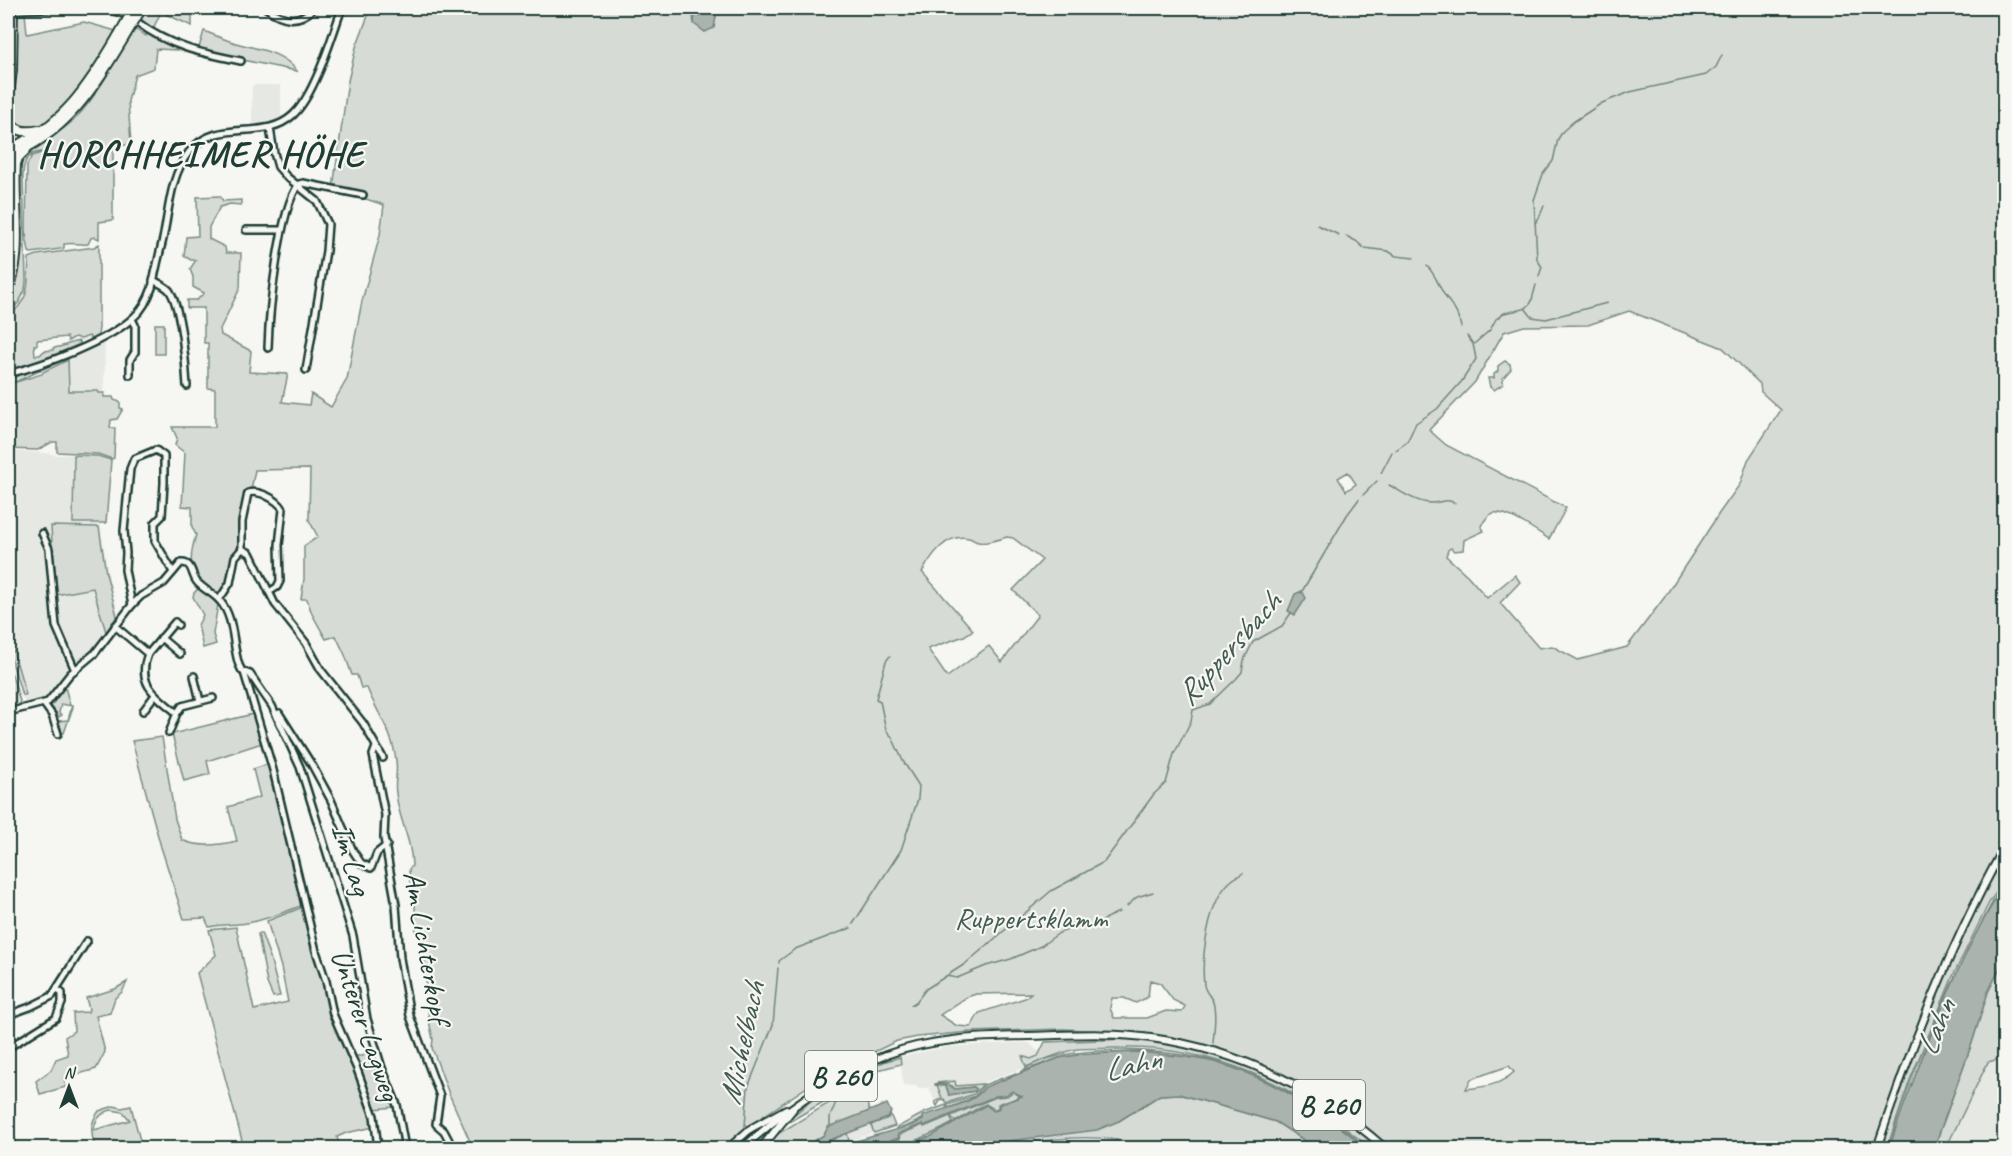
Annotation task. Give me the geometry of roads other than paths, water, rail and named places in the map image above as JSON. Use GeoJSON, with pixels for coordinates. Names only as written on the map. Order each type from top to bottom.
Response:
{"type":"FeatureCollection","features":[{"type":"Feature","properties":{"kind":"highway"},"geometry":{"type":"LineString","coordinates":[[8,291],[15,255],[16,164],[18,158],[29,147],[58,127],[80,106],[95,85],[134,8]]}},
{"type":"Feature","properties":{"kind":"highway"},"geometry":{"type":"LineString","coordinates":[[8,149],[46,128],[68,109],[85,90],[142,8]]}},
{"type":"Feature","properties":{"kind":"highway"},"geometry":{"type":"LineString","coordinates":[[8,25],[12,9]]}},
{"type":"Feature","properties":{"kind":"highway"},"geometry":{"type":"LineString","coordinates":[[8,103],[13,63],[12,9]]}},
{"type":"Feature","properties":{"kind":"highway"},"geometry":{"type":"LineString","coordinates":[[8,117],[12,125],[21,131],[34,132],[46,128]]}},
{"type":"Feature","properties":{"kind":"highway"},"geometry":{"type":"LineString","coordinates":[[8,156],[29,147]]}},
{"type":"Feature","properties":{"kind":"highway"},"geometry":{"type":"LineString","coordinates":[[8,181],[12,195],[13,241],[8,257]]}},
{"type":"Feature","properties":{"kind":"main road"},"geometry":{"type":"LineString","coordinates":[[1877,1149],[1899,1082],[1944,971],[2004,848]]}},
{"type":"Feature","properties":{"kind":"main road","name":"B 260"},"geometry":{"type":"LineString","coordinates":[[729,1149],[750,1130],[773,1115],[797,1104],[862,1065],[901,1050],[930,1043],[1005,1036],[1098,1035],[1149,1038],[1210,1049],[1267,1070],[1326,1103],[1385,1149]]}},
{"type":"Feature","properties":{"kind":"main road","name":"B 260"},"geometry":{"type":"LineString","coordinates":[[743,1149],[797,1104]]}},
{"type":"Feature","properties":{"kind":"main road","name":"B 260"},"geometry":{"type":"LineString","coordinates":[[761,1149],[797,1104]]}},
{"type":"Feature","properties":{"kind":"street"},"geometry":{"type":"LineString","coordinates":[[12,9],[63,8]]}},
{"type":"Feature","properties":{"kind":"street"},"geometry":{"type":"LineString","coordinates":[[106,8],[126,15]]}},
{"type":"Feature","properties":{"kind":"street"},"geometry":{"type":"LineString","coordinates":[[266,8],[280,17],[290,19],[305,16],[314,8]]}},
{"type":"Feature","properties":{"kind":"street"},"geometry":{"type":"LineString","coordinates":[[8,374],[35,366],[83,346],[132,319],[147,300],[175,182],[188,154],[202,141],[216,134],[235,130],[270,128],[284,122],[296,112],[304,102],[317,74],[342,8]]}},
{"type":"Feature","properties":{"kind":"street"},"geometry":{"type":"LineString","coordinates":[[137,22],[154,34],[183,48],[241,61]]}},
{"type":"Feature","properties":{"kind":"street"},"geometry":{"type":"LineString","coordinates":[[270,128],[277,163],[285,175],[320,204],[328,227],[327,251],[306,370]]}},
{"type":"Feature","properties":{"kind":"street"},"geometry":{"type":"LineString","coordinates":[[268,348],[270,312],[282,230],[289,202],[298,185],[303,183],[363,195]]}},
{"type":"Feature","properties":{"kind":"street"},"geometry":{"type":"LineString","coordinates":[[246,230],[282,230]]}},
{"type":"Feature","properties":{"kind":"street"},"geometry":{"type":"LineString","coordinates":[[153,280],[168,290],[174,300],[182,336],[188,386]]}},
{"type":"Feature","properties":{"kind":"street"},"geometry":{"type":"LineString","coordinates":[[130,375],[130,360],[135,352],[135,326],[132,319]]}},
{"type":"Feature","properties":{"kind":"street"},"geometry":{"type":"LineString","coordinates":[[132,605],[125,570],[124,531],[130,469],[132,461],[136,458],[156,450],[164,456],[164,483],[162,516],[155,523],[155,541],[173,572]]}},
{"type":"Feature","properties":{"kind":"street"},"geometry":{"type":"LineString","coordinates":[[8,711],[44,705],[75,670],[95,653],[132,605],[141,596],[164,583],[181,563],[188,564],[196,581],[219,600],[230,583],[235,557],[242,549],[242,522],[248,493],[255,492],[278,503],[283,510],[279,544],[280,581],[277,587],[269,592]]}},
{"type":"Feature","properties":{"kind":"street"},"geometry":{"type":"LineString","coordinates":[[42,533],[49,549],[56,626],[75,670]]}},
{"type":"Feature","properties":{"kind":"street","name":"Am Lichterkopf"},"geometry":{"type":"LineString","coordinates":[[242,549],[251,555],[275,604],[363,723],[383,758]]}},
{"type":"Feature","properties":{"kind":"street","name":"Im Lag"},"geometry":{"type":"LineString","coordinates":[[219,600],[227,611],[238,665],[250,675],[272,706],[300,767],[353,936],[367,1019],[382,1068],[397,1105],[405,1149]]}},
{"type":"Feature","properties":{"kind":"street"},"geometry":{"type":"LineString","coordinates":[[177,713],[155,695],[147,685],[144,670],[148,654],[175,622],[178,625]]}},
{"type":"Feature","properties":{"kind":"street"},"geometry":{"type":"LineString","coordinates":[[115,626],[148,654]]}},
{"type":"Feature","properties":{"kind":"street"},"geometry":{"type":"LineString","coordinates":[[161,638],[180,654]]}},
{"type":"Feature","properties":{"kind":"street","name":"Unterer Lagweg"},"geometry":{"type":"LineString","coordinates":[[244,672],[273,770],[333,1014],[374,1116],[378,1149]]}},
{"type":"Feature","properties":{"kind":"street"},"geometry":{"type":"LineString","coordinates":[[194,676],[200,701]]}},
{"type":"Feature","properties":{"kind":"street"},"geometry":{"type":"LineString","coordinates":[[143,711],[155,695]]}},
{"type":"Feature","properties":{"kind":"street"},"geometry":{"type":"LineString","coordinates":[[169,733],[177,713],[183,706],[213,698]]}},
{"type":"Feature","properties":{"kind":"street"},"geometry":{"type":"LineString","coordinates":[[44,705],[52,716],[58,735]]}},
{"type":"Feature","properties":{"kind":"street"},"geometry":{"type":"LineString","coordinates":[[272,706],[280,713],[312,765],[331,800],[353,851],[362,863],[371,868],[377,853],[387,845]]}},
{"type":"Feature","properties":{"kind":"street","name":"Am Lichterkopf"},"geometry":{"type":"LineString","coordinates":[[376,747],[373,755],[385,814],[384,838],[396,905],[400,958],[410,1016],[441,1096],[436,1124],[444,1131],[453,1149]]}},
{"type":"Feature","properties":{"kind":"street"},"geometry":{"type":"LineString","coordinates":[[8,1015],[50,997],[87,941]]}},
{"type":"Feature","properties":{"kind":"street"},"geometry":{"type":"LineString","coordinates":[[8,1048],[54,1020],[59,1007],[56,991]]}},
{"type":"Feature","properties":{"kind":"street"},"geometry":{"type":"LineString","coordinates":[[50,997],[59,1007]]}},
{"type":"Feature","properties":{"kind":"street"},"geometry":{"type":"LineString","coordinates":[[8,1130],[13,1149]]}},
{"type":"Feature","properties":{"kind":"water"},"geometry":{"type":"Polygon","coordinates":[[[702,8],[714,8],[716,17],[714,28],[705,32],[694,24],[695,12],[702,8]]]}},
{"type":"Feature","properties":{"kind":"water"},"geometry":{"type":"Polygon","coordinates":[[[1302,591],[1306,598],[1295,615],[1288,611],[1295,594],[1302,591]]]}},
{"type":"Feature","properties":{"kind":"water","name":"Lahn"},"geometry":{"type":"Polygon","coordinates":[[[2004,886],[2004,960],[1988,992],[1934,1148],[1890,1148],[1903,1107],[1947,996],[1967,951],[2004,886]]]}},
{"type":"Feature","properties":{"kind":"water","name":"Lahn"},"geometry":{"type":"Polygon","coordinates":[[[1140,1052],[1205,1060],[1235,1068],[1275,1086],[1314,1108],[1366,1148],[1316,1148],[1276,1122],[1179,1094],[1160,1095],[1119,1121],[1097,1130],[1009,1141],[985,1148],[894,1148],[930,1137],[986,1105],[994,1111],[999,1108],[999,1105],[1022,1096],[1012,1091],[898,1134],[899,1138],[866,1148],[832,1148],[912,1125],[923,1120],[923,1116],[957,1106],[973,1098],[985,1087],[1059,1058],[1083,1054],[1140,1052]]]}},
{"type":"Feature","properties":{"kind":"water"},"geometry":{"type":"Polygon","coordinates":[[[935,1084],[948,1084],[955,1089],[974,1087],[976,1089],[949,1095],[946,1086],[935,1084]]]}},
{"type":"Feature","properties":{"kind":"water"},"geometry":{"type":"Polygon","coordinates":[[[887,1104],[891,1112],[888,1118],[827,1141],[815,1148],[803,1148],[824,1135],[828,1127],[887,1104]]]}},
{"type":"Feature","properties":{"kind":"waterway"},"geometry":{"type":"LineString","coordinates":[[1539,276],[1542,267],[1537,259],[1534,200],[1543,174],[1553,161],[1558,139],[1563,131],[1602,103],[1630,92],[1706,75],[1716,67],[1722,55]]}},
{"type":"Feature","properties":{"kind":"waterway"},"geometry":{"type":"LineString","coordinates":[[1535,223],[1544,206]]}},
{"type":"Feature","properties":{"kind":"waterway"},"geometry":{"type":"LineString","coordinates":[[1317,225],[1339,235]]}},
{"type":"Feature","properties":{"kind":"waterway"},"geometry":{"type":"LineString","coordinates":[[1346,236],[1364,248],[1414,258]]}},
{"type":"Feature","properties":{"kind":"waterway"},"geometry":{"type":"LineString","coordinates":[[1427,266],[1455,310],[1461,327]]}},
{"type":"Feature","properties":{"kind":"waterway"},"geometry":{"type":"LineString","coordinates":[[1526,308],[1531,303],[1536,285]]}},
{"type":"Feature","properties":{"kind":"waterway","name":"Ruppersbach"},"geometry":{"type":"LineString","coordinates":[[1525,308],[1532,317],[1546,319],[1607,303]]}},
{"type":"Feature","properties":{"kind":"waterway","name":"Ruppersbach"},"geometry":{"type":"LineString","coordinates":[[1474,344],[1504,313],[1524,309]]}},
{"type":"Feature","properties":{"kind":"waterway","name":"Ruppersbach"},"geometry":{"type":"LineString","coordinates":[[1396,450],[1407,442],[1416,423],[1437,409],[1462,381],[1476,359],[1473,344],[1467,336]]}},
{"type":"Feature","properties":{"kind":"waterway","name":"Ruppersbach"},"geometry":{"type":"LineString","coordinates":[[1381,473],[1392,452]]}},
{"type":"Feature","properties":{"kind":"waterway","name":"Ruppersbach"},"geometry":{"type":"LineString","coordinates":[[1363,495],[1377,481]]}},
{"type":"Feature","properties":{"kind":"waterway"},"geometry":{"type":"LineString","coordinates":[[1389,485],[1420,501],[1455,503]]}},
{"type":"Feature","properties":{"kind":"waterway","name":"Ruppersbach"},"geometry":{"type":"LineString","coordinates":[[1301,593],[1347,515],[1359,499]]}},
{"type":"Feature","properties":{"kind":"waterway","name":"Ruppersbach"},"geometry":{"type":"LineString","coordinates":[[911,1005],[926,989],[965,964],[1051,891],[1104,862],[1154,794],[1166,783],[1174,754],[1191,721],[1193,710],[1210,704],[1236,679],[1242,672],[1244,660],[1253,642],[1282,626],[1291,613]]}},
{"type":"Feature","properties":{"kind":"waterway","name":"Michelbach"},"geometry":{"type":"LineString","coordinates":[[853,924],[901,850],[918,799],[919,786],[886,730],[880,701],[876,699],[886,661],[890,656]]}},
{"type":"Feature","properties":{"kind":"waterway"},"geometry":{"type":"LineString","coordinates":[[1213,1043],[1214,1007],[1206,992],[1203,973],[1205,945],[1217,901],[1232,880],[1243,873]]}},
{"type":"Feature","properties":{"kind":"waterway"},"geometry":{"type":"LineString","coordinates":[[1127,906],[1137,897],[1153,892]]}},
{"type":"Feature","properties":{"kind":"waterway"},"geometry":{"type":"LineString","coordinates":[[946,976],[957,978],[1011,959],[1041,946],[1059,933],[1073,928],[1096,926],[1119,912]]}},
{"type":"Feature","properties":{"kind":"waterway","name":"Michelbach"},"geometry":{"type":"LineString","coordinates":[[779,963],[795,949],[851,928]]}},
{"type":"Feature","properties":{"kind":"waterway","name":"Michelbach"},"geometry":{"type":"LineString","coordinates":[[745,1126],[748,1087],[773,1025],[778,968]]}},
{"type":"Feature","properties":{"kind":"waterway","name":"Ruppersbach"},"geometry":{"type":"LineString","coordinates":[[830,1127],[830,1117],[836,1102]]}},
{"type":"Feature","properties":{"kind":"railway"},"geometry":{"type":"LineString","coordinates":[[2001,1148],[2004,1134]]}},
{"type":"Feature","properties":{"kind":"railway"},"geometry":{"type":"LineString","coordinates":[[1080,1148],[1105,1148]]}},
{"type":"Feature","properties":{"kind":"district","name":"HORCHHEIMER HÖHE"},"geometry":{"type":"Point","coordinates":[201,153]}},
{"type":"Feature","properties":{"kind":"park label","name":"Ruppertsklamm"},"geometry":{"type":"Point","coordinates":[1031,918]}}]}
